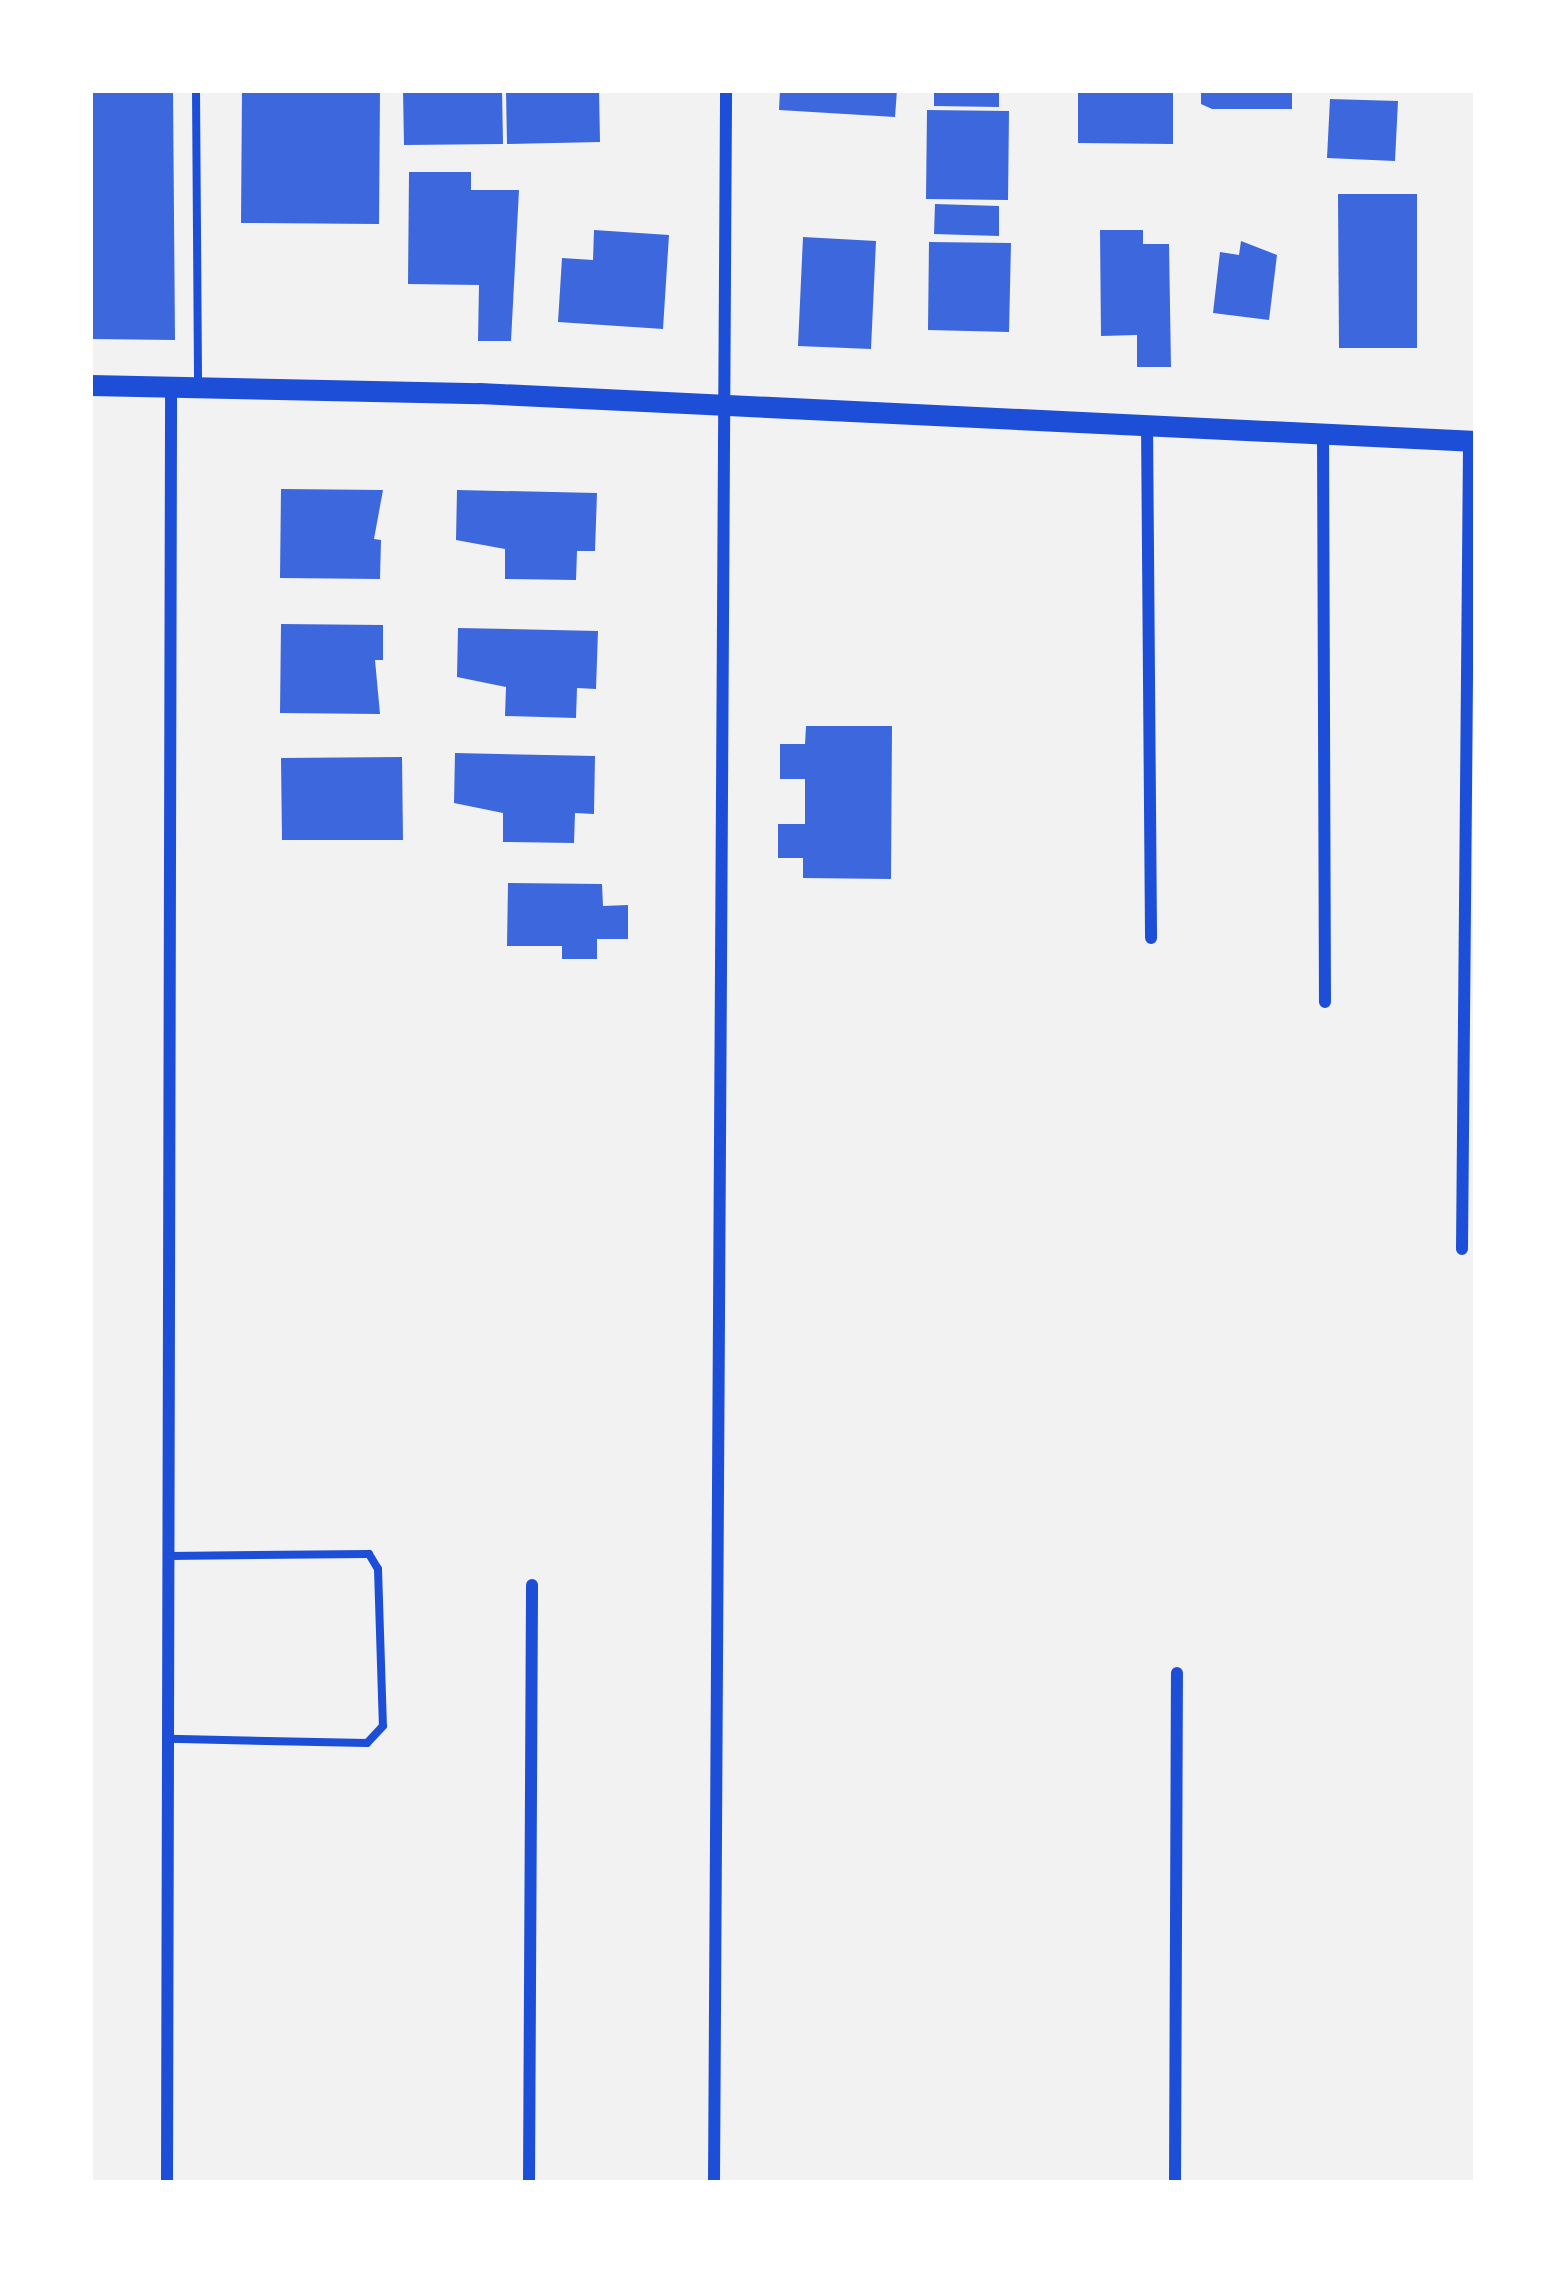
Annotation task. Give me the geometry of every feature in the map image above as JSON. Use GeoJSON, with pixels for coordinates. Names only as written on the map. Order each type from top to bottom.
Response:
{"type":"FeatureCollection","features":[{"type":"Feature","properties":{"kind":"street"},"geometry":{"type":"LineString","coordinates":[[715,2183],[726,90]]}},
{"type":"Feature","properties":{"kind":"street"},"geometry":{"type":"LineString","coordinates":[[90,385],[722,404],[1472,441],[1462,1249]]}},
{"type":"Feature","properties":{"kind":"street"},"geometry":{"type":"LineString","coordinates":[[166,2183],[171,386]]}},
{"type":"Feature","properties":{"kind":"street"},"geometry":{"type":"LineString","coordinates":[[1148,424],[1151,938]]}},
{"type":"Feature","properties":{"kind":"street"},"geometry":{"type":"LineString","coordinates":[[1322,433],[1325,1003]]}},
{"type":"Feature","properties":{"kind":"street"},"geometry":{"type":"LineString","coordinates":[[529,2183],[532,1585]]}},
{"type":"Feature","properties":{"kind":"street"},"geometry":{"type":"LineString","coordinates":[[1175,2183],[1177,1673]]}},
{"type":"Feature","properties":{"kind":"lane"},"geometry":{"type":"LineString","coordinates":[[196,90],[198,387]]}},
{"type":"Feature","properties":{"kind":"lane"},"geometry":{"type":"LineString","coordinates":[[168,1738],[367,1743],[383,1726],[378,1569],[369,1554],[169,1556]]}},
{"type":"Feature","properties":{"kind":"building"},"geometry":{"type":"Polygon","coordinates":[[[90,90],[173,90],[175,340],[90,339],[90,90]]]}},
{"type":"Feature","properties":{"kind":"building"},"geometry":{"type":"Polygon","coordinates":[[[242,90],[380,90],[379,224],[241,223],[242,90]]]}},
{"type":"Feature","properties":{"kind":"building"},"geometry":{"type":"Polygon","coordinates":[[[403,90],[502,90],[503,144],[404,145],[403,90]]]}},
{"type":"Feature","properties":{"kind":"building"},"geometry":{"type":"Polygon","coordinates":[[[506,90],[599,90],[600,142],[507,144],[506,90]]]}},
{"type":"Feature","properties":{"kind":"building"},"geometry":{"type":"Polygon","coordinates":[[[780,90],[897,90],[895,117],[779,110],[780,90]]]}},
{"type":"Feature","properties":{"kind":"building"},"geometry":{"type":"Polygon","coordinates":[[[934,90],[999,90],[999,107],[934,106],[934,90]]]}},
{"type":"Feature","properties":{"kind":"building"},"geometry":{"type":"Polygon","coordinates":[[[1078,90],[1173,90],[1173,144],[1078,143],[1078,90]]]}},
{"type":"Feature","properties":{"kind":"building"},"geometry":{"type":"Polygon","coordinates":[[[1201,90],[1292,90],[1292,109],[1212,109],[1201,104],[1201,90]]]}},
{"type":"Feature","properties":{"kind":"building"},"geometry":{"type":"Polygon","coordinates":[[[1330,99],[1398,101],[1395,161],[1327,158],[1330,99]]]}},
{"type":"Feature","properties":{"kind":"building"},"geometry":{"type":"Polygon","coordinates":[[[927,110],[1009,111],[1008,200],[926,199],[927,110]]]}},
{"type":"Feature","properties":{"kind":"building"},"geometry":{"type":"Polygon","coordinates":[[[409,172],[471,172],[471,190],[519,190],[511,341],[478,341],[479,285],[408,284],[409,172]]]}},
{"type":"Feature","properties":{"kind":"building"},"geometry":{"type":"Polygon","coordinates":[[[1338,194],[1417,194],[1417,348],[1339,348],[1338,194]]]}},
{"type":"Feature","properties":{"kind":"building"},"geometry":{"type":"Polygon","coordinates":[[[935,204],[999,206],[999,236],[934,234],[935,204]]]}},
{"type":"Feature","properties":{"kind":"building"},"geometry":{"type":"Polygon","coordinates":[[[594,230],[669,235],[663,329],[558,322],[562,258],[593,260],[594,230]]]}},
{"type":"Feature","properties":{"kind":"building"},"geometry":{"type":"Polygon","coordinates":[[[1100,230],[1143,230],[1143,244],[1169,244],[1171,367],[1137,367],[1137,335],[1101,336],[1100,230]]]}},
{"type":"Feature","properties":{"kind":"building"},"geometry":{"type":"Polygon","coordinates":[[[803,237],[876,241],[871,349],[798,346],[803,237]]]}},
{"type":"Feature","properties":{"kind":"building"},"geometry":{"type":"Polygon","coordinates":[[[1241,241],[1277,255],[1269,320],[1213,313],[1220,252],[1239,255],[1241,241]]]}},
{"type":"Feature","properties":{"kind":"building"},"geometry":{"type":"Polygon","coordinates":[[[929,242],[1011,243],[1009,332],[928,330],[929,242]]]}},
{"type":"Feature","properties":{"kind":"building"},"geometry":{"type":"Polygon","coordinates":[[[281,489],[383,490],[374,539],[381,540],[380,579],[280,578],[281,489]]]}},
{"type":"Feature","properties":{"kind":"building"},"geometry":{"type":"Polygon","coordinates":[[[457,490],[597,493],[595,551],[577,551],[576,580],[505,579],[505,549],[456,540],[457,490]]]}},
{"type":"Feature","properties":{"kind":"building"},"geometry":{"type":"Polygon","coordinates":[[[281,624],[383,625],[383,660],[375,660],[380,714],[280,713],[281,624]]]}},
{"type":"Feature","properties":{"kind":"building"},"geometry":{"type":"Polygon","coordinates":[[[458,628],[598,631],[596,689],[577,688],[576,718],[505,716],[506,687],[457,677],[458,628]]]}},
{"type":"Feature","properties":{"kind":"building"},"geometry":{"type":"Polygon","coordinates":[[[806,726],[892,726],[891,879],[803,878],[803,858],[778,858],[778,824],[805,824],[805,779],[780,779],[780,744],[805,744],[806,726]]]}},
{"type":"Feature","properties":{"kind":"building"},"geometry":{"type":"Polygon","coordinates":[[[455,753],[595,756],[594,814],[575,813],[574,843],[503,842],[503,813],[454,803],[455,753]]]}},
{"type":"Feature","properties":{"kind":"building"},"geometry":{"type":"Polygon","coordinates":[[[402,757],[403,840],[282,840],[281,758],[402,757]]]}},
{"type":"Feature","properties":{"kind":"building"},"geometry":{"type":"Polygon","coordinates":[[[508,883],[602,884],[603,906],[628,905],[628,939],[597,939],[597,959],[562,959],[562,946],[507,946],[508,883]]]}}]}
